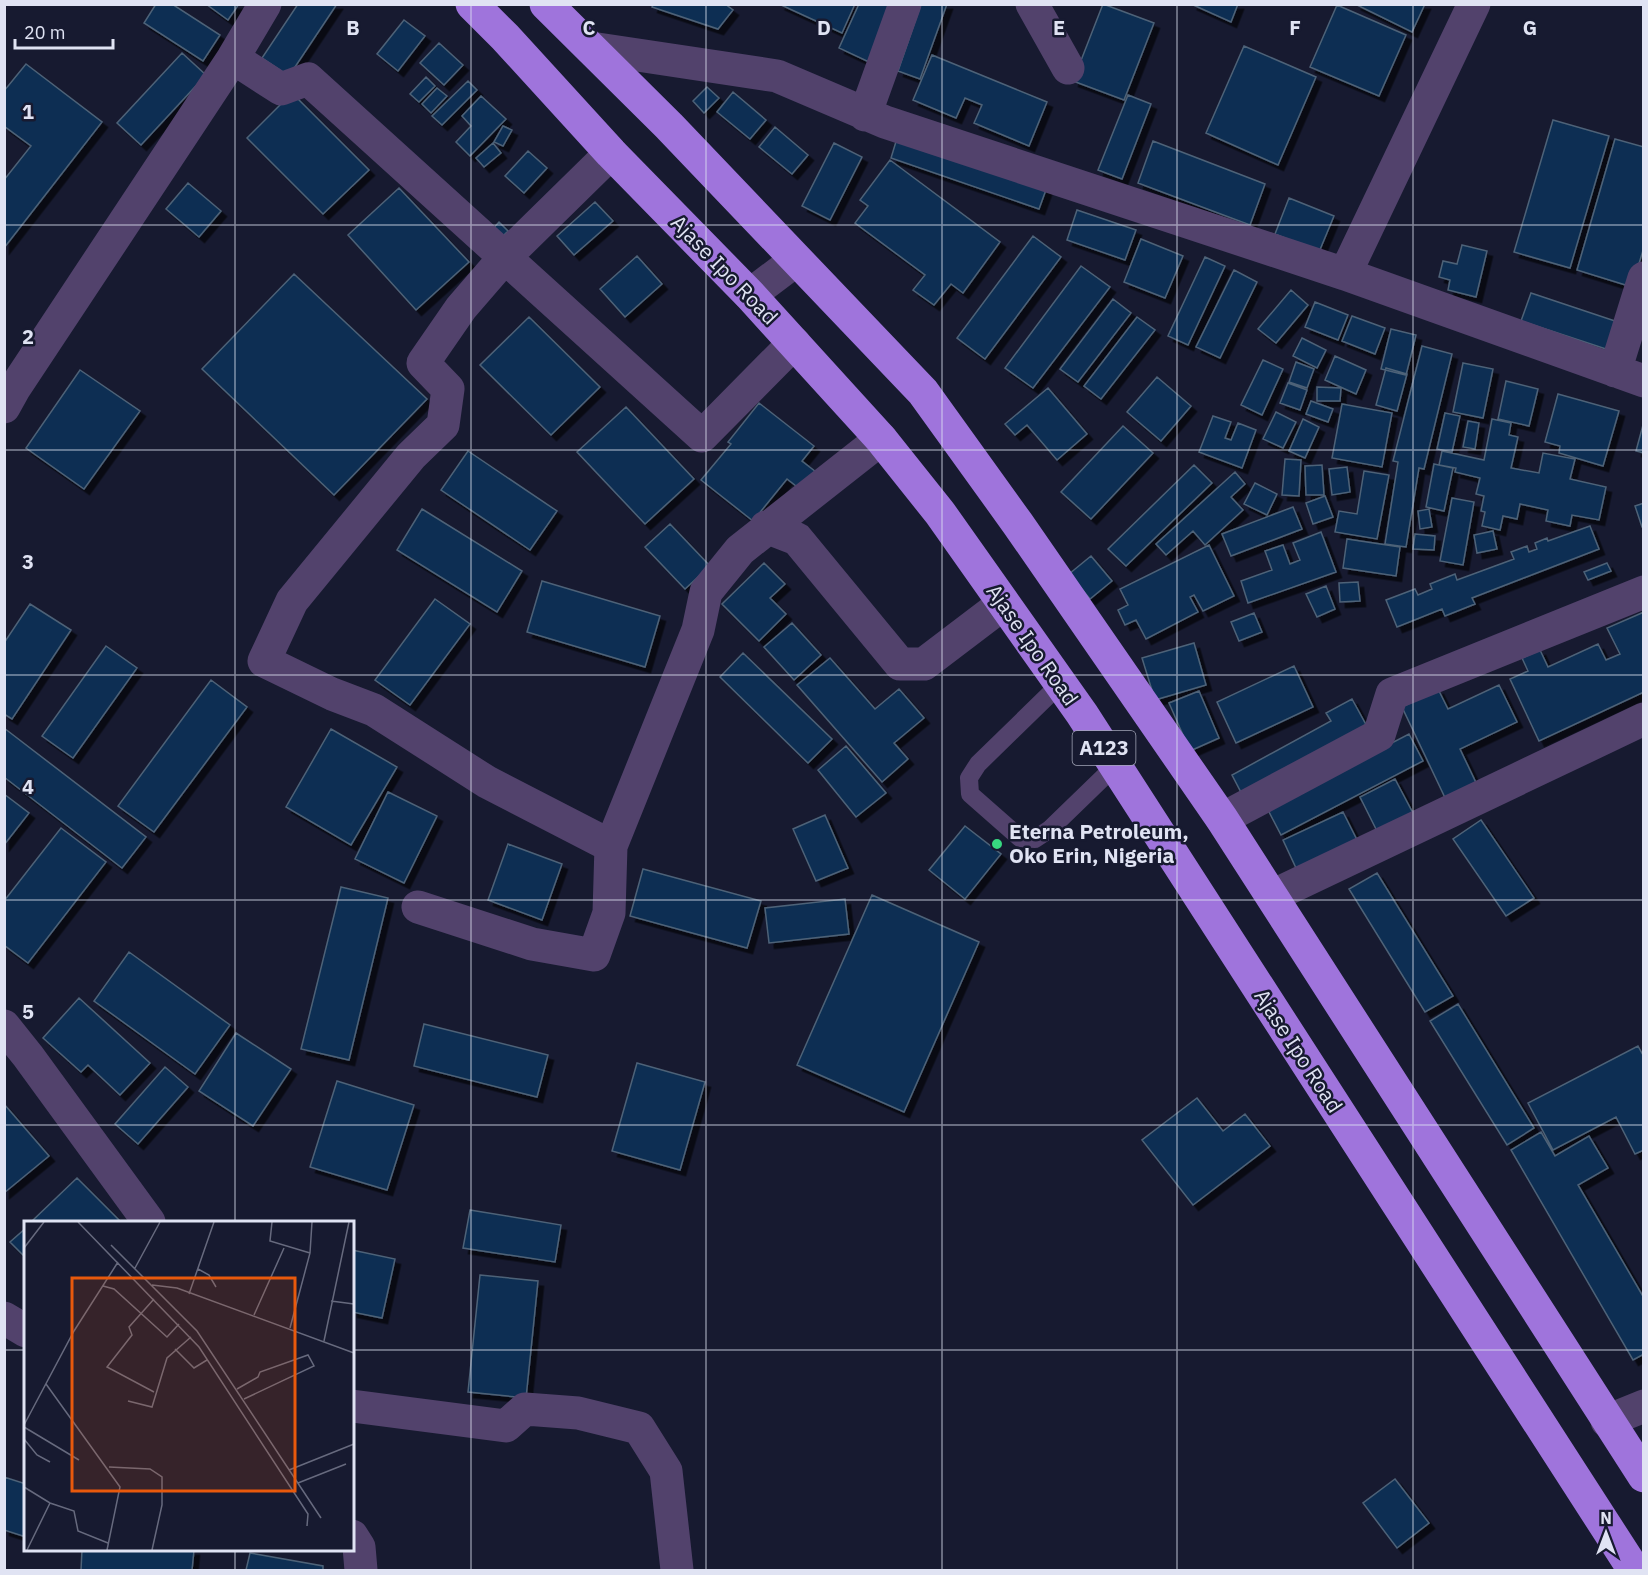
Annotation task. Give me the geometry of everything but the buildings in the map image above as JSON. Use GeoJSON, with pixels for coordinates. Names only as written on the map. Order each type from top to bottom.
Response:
{"type":"FeatureCollection","features":[{"type":"Feature","properties":{"kind":"highway","name":"Ajase Ipo Road"},"geometry":{"type":"LineString","coordinates":[[471,4],[505,37],[610,153],[750,295],[881,440],[940,513],[1115,766],[1634,1570]]}},
{"type":"Feature","properties":{"kind":"highway","name":"A123"},"geometry":{"type":"LineString","coordinates":[[546,4],[677,134],[923,392],[1025,533],[1222,819],[1644,1476]]}},
{"type":"Feature","properties":{"kind":"street"},"geometry":{"type":"LineString","coordinates":[[4,407],[233,58],[265,4]]}},
{"type":"Feature","properties":{"kind":"street"},"geometry":{"type":"LineString","coordinates":[[865,115],[905,4]]}},
{"type":"Feature","properties":{"kind":"street"},"geometry":{"type":"LineString","coordinates":[[1032,4],[1068,68]]}},
{"type":"Feature","properties":{"kind":"street"},"geometry":{"type":"LineString","coordinates":[[1344,274],[1474,4]]}},
{"type":"Feature","properties":{"kind":"street"},"geometry":{"type":"LineString","coordinates":[[591,48],[777,76],[865,115],[1344,274],[1629,376],[1644,278]]}},
{"type":"Feature","properties":{"kind":"street"},"geometry":{"type":"LineString","coordinates":[[233,58],[281,89],[308,79],[702,436],[794,343]]}},
{"type":"Feature","properties":{"kind":"street"},"geometry":{"type":"LineString","coordinates":[[610,153],[505,257],[460,308],[423,363],[448,389],[443,425],[411,456],[292,602],[264,661],[332,694],[375,710],[487,782],[610,846]]}},
{"type":"Feature","properties":{"kind":"street"},"geometry":{"type":"LineString","coordinates":[[750,295],[796,260]]}},
{"type":"Feature","properties":{"kind":"street"},"geometry":{"type":"LineString","coordinates":[[418,907],[532,944],[594,955],[609,912],[610,846],[698,630],[706,592],[740,550],[766,527],[881,440]]}},
{"type":"Feature","properties":{"kind":"street"},"geometry":{"type":"LineString","coordinates":[[766,527],[797,539],[900,664],[924,664],[1003,604]]}},
{"type":"Feature","properties":{"kind":"street"},"geometry":{"type":"LineString","coordinates":[[1222,819],[1379,735],[1392,694],[1644,592]]}},
{"type":"Feature","properties":{"kind":"street"},"geometry":{"type":"LineString","coordinates":[[1272,896],[1644,719]]}},
{"type":"Feature","properties":{"kind":"street"},"geometry":{"type":"LineString","coordinates":[[4,1026],[148,1221]]}},
{"type":"Feature","properties":{"kind":"street"},"geometry":{"type":"LineString","coordinates":[[4,1318],[24,1330]]}},
{"type":"Feature","properties":{"kind":"street"},"geometry":{"type":"LineString","coordinates":[[354,1406],[506,1426],[525,1409],[578,1413],[639,1428],[666,1471],[676,1570]]}},
{"type":"Feature","properties":{"kind":"street"},"geometry":{"type":"LineString","coordinates":[[1607,1421],[1644,1406]]}},
{"type":"Feature","properties":{"kind":"street"},"geometry":{"type":"LineString","coordinates":[[354,1539],[359,1547],[360,1570]]}},
{"type":"Feature","properties":{"kind":"lane"},"geometry":{"type":"LineString","coordinates":[[1060,684],[978,764],[969,777],[970,794],[1020,838],[1035,838],[1050,829],[1115,766]]}},
{"type":"Feature","properties":{"kind":"place","name":"Eterna Petroleum, Oko Erin, Nigeria"},"geometry":{"type":"Point","coordinates":[997,844]}}]}
